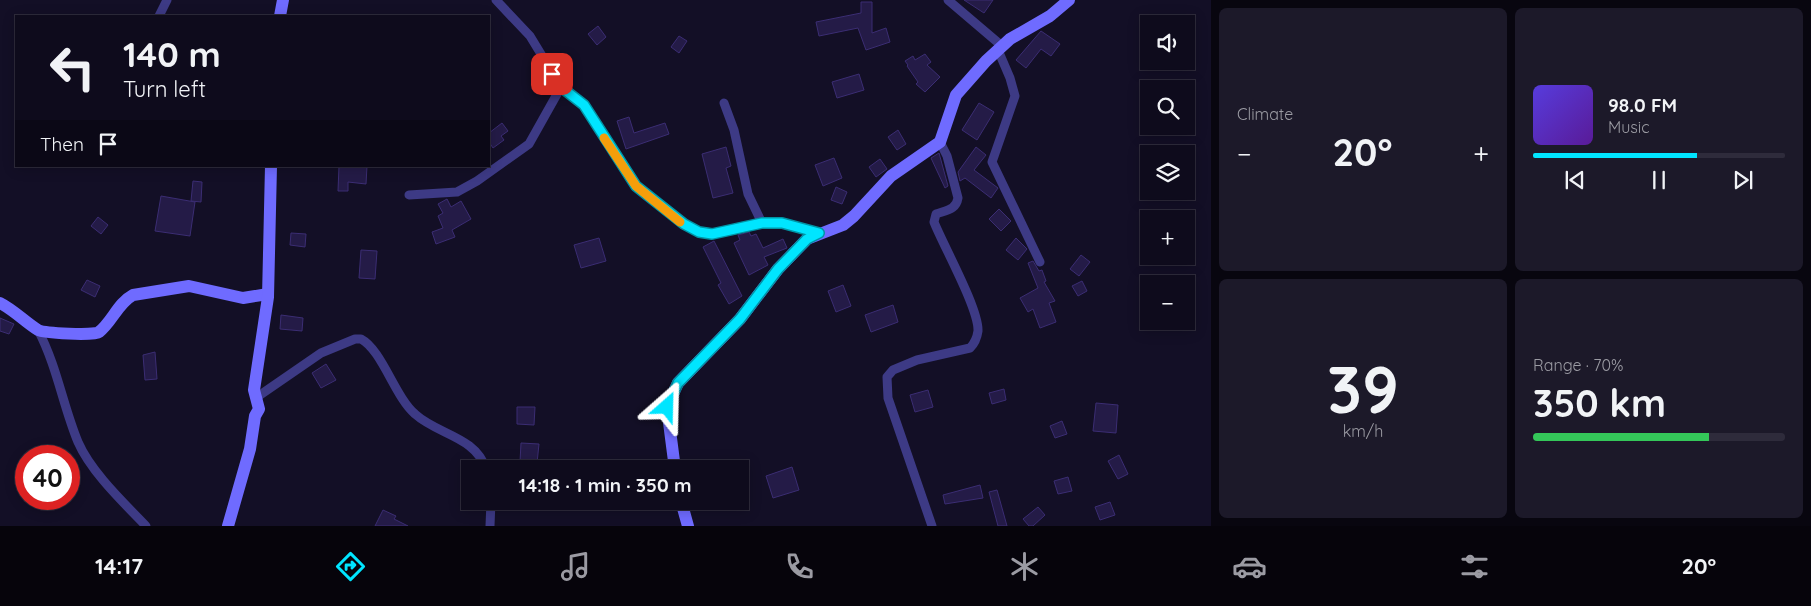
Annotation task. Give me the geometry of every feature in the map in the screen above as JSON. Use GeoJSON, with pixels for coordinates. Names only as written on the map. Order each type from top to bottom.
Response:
{"type":"FeatureCollection","features":[{"type":"Feature","properties":{"kind":"street"},"geometry":{"type":"LineString","coordinates":[[159,15],[167,0]]}},
{"type":"Feature","properties":{"kind":"street"},"geometry":{"type":"LineString","coordinates":[[280,15],[283,0]]}},
{"type":"Feature","properties":{"kind":"street"},"geometry":{"type":"LineString","coordinates":[[496,0],[530,36],[561,87],[584,105],[636,186],[684,224],[699,232],[712,234],[762,223],[782,223],[819,233]]}},
{"type":"Feature","properties":{"kind":"street"},"geometry":{"type":"LineString","coordinates":[[948,0],[1000,48],[1014,96],[992,162],[1040,262]]}},
{"type":"Feature","properties":{"kind":"street"},"geometry":{"type":"LineString","coordinates":[[673,460],[667,407],[678,383],[740,319],[778,269],[807,239],[843,225],[854,216],[891,176],[940,142],[956,95],[1000,48],[1010,39],[1050,16],[1069,0]]}},
{"type":"Feature","properties":{"kind":"street"},"geometry":{"type":"LineString","coordinates":[[409,195],[458,192],[529,144],[561,87]]}},
{"type":"Feature","properties":{"kind":"street"},"geometry":{"type":"LineString","coordinates":[[724,103],[734,130],[748,194],[762,223]]}},
{"type":"Feature","properties":{"kind":"street"},"geometry":{"type":"LineString","coordinates":[[932,526],[888,398],[886,384],[887,377],[900,367],[970,348],[976,341],[977,324],[962,282],[934,222],[936,214],[953,208],[958,198],[947,156],[940,142]]}},
{"type":"Feature","properties":{"kind":"street"},"geometry":{"type":"LineString","coordinates":[[259,410],[254,390],[268,294],[271,167]]}},
{"type":"Feature","properties":{"kind":"street"},"geometry":{"type":"LineString","coordinates":[[38,330],[96,334],[108,324],[130,296],[166,288],[197,286],[244,298],[268,294]]}},
{"type":"Feature","properties":{"kind":"street"},"geometry":{"type":"LineString","coordinates":[[0,303],[12,309],[38,330],[50,355],[78,443],[91,464],[146,526]]}},
{"type":"Feature","properties":{"kind":"street"},"geometry":{"type":"LineString","coordinates":[[228,526],[250,449],[255,416],[259,410],[258,398],[260,395],[321,353],[355,339],[361,339],[374,351],[414,414],[472,447],[483,460]]}},
{"type":"Feature","properties":{"kind":"street"},"geometry":{"type":"LineString","coordinates":[[490,526],[491,510]]}},
{"type":"Feature","properties":{"kind":"street"},"geometry":{"type":"LineString","coordinates":[[684,510],[688,526]]}},
{"type":"Feature","properties":{"kind":"building"},"geometry":{"type":"Polygon","coordinates":[[[964,0],[993,0],[984,13],[964,0]]]}},
{"type":"Feature","properties":{"kind":"building"},"geometry":{"type":"Polygon","coordinates":[[[861,2],[872,2],[872,33],[886,28],[890,42],[866,50],[858,28],[819,36],[816,22],[861,13],[861,2]]]}},
{"type":"Feature","properties":{"kind":"building"},"geometry":{"type":"Polygon","coordinates":[[[598,26],[606,37],[597,45],[588,34],[598,26]]]}},
{"type":"Feature","properties":{"kind":"building"},"geometry":{"type":"Polygon","coordinates":[[[1041,31],[1060,44],[1051,56],[1041,49],[1026,68],[1016,60],[1041,31]]]}},
{"type":"Feature","properties":{"kind":"building"},"geometry":{"type":"Polygon","coordinates":[[[679,36],[687,41],[679,53],[671,47],[679,36]]]}},
{"type":"Feature","properties":{"kind":"building"},"geometry":{"type":"Polygon","coordinates":[[[925,54],[931,62],[927,65],[940,77],[925,92],[916,84],[918,82],[905,61],[913,56],[915,60],[925,54]]]}},
{"type":"Feature","properties":{"kind":"building"},"geometry":{"type":"Polygon","coordinates":[[[859,74],[864,90],[837,98],[832,82],[859,74]]]}},
{"type":"Feature","properties":{"kind":"building"},"geometry":{"type":"Polygon","coordinates":[[[979,103],[994,112],[977,140],[962,130],[979,103]]]}},
{"type":"Feature","properties":{"kind":"building"},"geometry":{"type":"Polygon","coordinates":[[[629,117],[634,133],[665,123],[669,134],[626,149],[617,121],[629,117]]]}},
{"type":"Feature","properties":{"kind":"building"},"geometry":{"type":"Polygon","coordinates":[[[502,123],[508,131],[501,136],[504,140],[493,148],[490,144],[490,132],[502,123]]]}},
{"type":"Feature","properties":{"kind":"building"},"geometry":{"type":"Polygon","coordinates":[[[898,130],[906,144],[897,150],[888,137],[898,130]]]}},
{"type":"Feature","properties":{"kind":"building"},"geometry":{"type":"Polygon","coordinates":[[[726,147],[731,166],[726,168],[733,193],[713,198],[702,154],[726,147]]]}},
{"type":"Feature","properties":{"kind":"building"},"geometry":{"type":"Polygon","coordinates":[[[976,147],[986,155],[974,170],[998,188],[991,198],[965,178],[960,181],[958,172],[976,147]]]}},
{"type":"Feature","properties":{"kind":"building"},"geometry":{"type":"Polygon","coordinates":[[[939,153],[948,186],[945,188],[931,158],[939,153]]]}},
{"type":"Feature","properties":{"kind":"building"},"geometry":{"type":"Polygon","coordinates":[[[834,158],[842,178],[823,186],[815,165],[834,158]]]}},
{"type":"Feature","properties":{"kind":"building"},"geometry":{"type":"Polygon","coordinates":[[[880,159],[887,169],[876,177],[869,167],[880,159]]]}},
{"type":"Feature","properties":{"kind":"building"},"geometry":{"type":"Polygon","coordinates":[[[339,167],[367,167],[366,184],[348,182],[348,191],[338,191],[339,167]]]}},
{"type":"Feature","properties":{"kind":"building"},"geometry":{"type":"Polygon","coordinates":[[[193,181],[202,182],[201,202],[191,201],[193,181]]]}},
{"type":"Feature","properties":{"kind":"building"},"geometry":{"type":"Polygon","coordinates":[[[836,187],[847,192],[842,204],[831,200],[836,187]]]}},
{"type":"Feature","properties":{"kind":"building"},"geometry":{"type":"Polygon","coordinates":[[[161,196],[195,202],[190,236],[155,231],[161,196]]]}},
{"type":"Feature","properties":{"kind":"building"},"geometry":{"type":"Polygon","coordinates":[[[447,199],[451,207],[461,201],[471,219],[452,230],[455,237],[436,244],[432,232],[443,228],[438,216],[443,213],[438,204],[447,199]]]}},
{"type":"Feature","properties":{"kind":"building"},"geometry":{"type":"Polygon","coordinates":[[[999,209],[1011,221],[1001,231],[989,219],[999,209]]]}},
{"type":"Feature","properties":{"kind":"building"},"geometry":{"type":"Polygon","coordinates":[[[98,217],[108,225],[101,234],[91,226],[98,217]]]}},
{"type":"Feature","properties":{"kind":"building"},"geometry":{"type":"Polygon","coordinates":[[[749,232],[751,236],[756,234],[763,248],[783,239],[787,248],[764,257],[768,265],[749,275],[734,243],[740,240],[738,235],[749,232]]]}},
{"type":"Feature","properties":{"kind":"building"},"geometry":{"type":"Polygon","coordinates":[[[291,233],[306,234],[305,247],[290,245],[291,233]]]}},
{"type":"Feature","properties":{"kind":"building"},"geometry":{"type":"Polygon","coordinates":[[[599,238],[606,261],[581,268],[574,245],[599,238]]]}},
{"type":"Feature","properties":{"kind":"building"},"geometry":{"type":"Polygon","coordinates":[[[1016,238],[1027,249],[1018,260],[1006,250],[1016,238]]]}},
{"type":"Feature","properties":{"kind":"building"},"geometry":{"type":"Polygon","coordinates":[[[714,241],[742,296],[729,304],[718,285],[721,283],[703,247],[714,241]]]}},
{"type":"Feature","properties":{"kind":"building"},"geometry":{"type":"Polygon","coordinates":[[[361,250],[377,251],[375,279],[359,278],[361,250]]]}},
{"type":"Feature","properties":{"kind":"building"},"geometry":{"type":"Polygon","coordinates":[[[1081,255],[1090,262],[1079,276],[1070,269],[1081,255]]]}},
{"type":"Feature","properties":{"kind":"building"},"geometry":{"type":"Polygon","coordinates":[[[1033,261],[1039,271],[1042,270],[1046,281],[1044,282],[1055,301],[1049,303],[1056,322],[1040,328],[1033,309],[1028,312],[1020,298],[1038,288],[1028,263],[1033,261]]]}},
{"type":"Feature","properties":{"kind":"building"},"geometry":{"type":"Polygon","coordinates":[[[87,280],[100,286],[95,297],[81,290],[87,280]]]}},
{"type":"Feature","properties":{"kind":"building"},"geometry":{"type":"Polygon","coordinates":[[[1082,281],[1087,291],[1078,296],[1072,286],[1082,281]]]}},
{"type":"Feature","properties":{"kind":"building"},"geometry":{"type":"Polygon","coordinates":[[[843,285],[851,306],[836,312],[828,291],[843,285]]]}},
{"type":"Feature","properties":{"kind":"building"},"geometry":{"type":"Polygon","coordinates":[[[893,305],[898,322],[871,332],[865,315],[893,305]]]}},
{"type":"Feature","properties":{"kind":"building"},"geometry":{"type":"Polygon","coordinates":[[[281,315],[303,318],[302,331],[280,329],[281,315]]]}},
{"type":"Feature","properties":{"kind":"building"},"geometry":{"type":"Polygon","coordinates":[[[0,318],[14,324],[9,334],[0,331],[0,318]]]}},
{"type":"Feature","properties":{"kind":"building"},"geometry":{"type":"Polygon","coordinates":[[[155,352],[157,379],[145,380],[143,355],[155,352]]]}},
{"type":"Feature","properties":{"kind":"building"},"geometry":{"type":"Polygon","coordinates":[[[326,364],[336,380],[321,388],[312,373],[326,364]]]}},
{"type":"Feature","properties":{"kind":"building"},"geometry":{"type":"Polygon","coordinates":[[[1004,389],[1006,400],[992,404],[989,393],[1004,389]]]}},
{"type":"Feature","properties":{"kind":"building"},"geometry":{"type":"Polygon","coordinates":[[[928,390],[933,407],[915,412],[910,395],[928,390]]]}},
{"type":"Feature","properties":{"kind":"building"},"geometry":{"type":"Polygon","coordinates":[[[1096,403],[1118,405],[1116,433],[1093,431],[1096,403]]]}},
{"type":"Feature","properties":{"kind":"building"},"geometry":{"type":"Polygon","coordinates":[[[517,407],[535,407],[534,425],[517,424],[517,407]]]}},
{"type":"Feature","properties":{"kind":"building"},"geometry":{"type":"Polygon","coordinates":[[[1062,421],[1067,434],[1055,438],[1050,426],[1062,421]]]}},
{"type":"Feature","properties":{"kind":"building"},"geometry":{"type":"Polygon","coordinates":[[[521,443],[539,444],[537,460],[520,460],[521,443]]]}},
{"type":"Feature","properties":{"kind":"building"},"geometry":{"type":"Polygon","coordinates":[[[1119,455],[1128,474],[1118,479],[1108,461],[1119,455]]]}},
{"type":"Feature","properties":{"kind":"building"},"geometry":{"type":"Polygon","coordinates":[[[792,467],[799,490],[773,498],[766,476],[792,467]]]}},
{"type":"Feature","properties":{"kind":"building"},"geometry":{"type":"Polygon","coordinates":[[[1068,477],[1072,491],[1058,494],[1054,481],[1068,477]]]}},
{"type":"Feature","properties":{"kind":"building"},"geometry":{"type":"Polygon","coordinates":[[[980,485],[983,498],[945,504],[943,495],[980,485]]]}},
{"type":"Feature","properties":{"kind":"building"},"geometry":{"type":"Polygon","coordinates":[[[997,490],[1007,526],[998,526],[989,492],[997,490]]]}},
{"type":"Feature","properties":{"kind":"building"},"geometry":{"type":"Polygon","coordinates":[[[1110,502],[1115,515],[1100,520],[1095,507],[1110,502]]]}},
{"type":"Feature","properties":{"kind":"building"},"geometry":{"type":"Polygon","coordinates":[[[1038,507],[1045,515],[1033,526],[1029,526],[1023,519],[1038,507]]]}},
{"type":"Feature","properties":{"kind":"building"},"geometry":{"type":"Polygon","coordinates":[[[383,510],[396,516],[394,519],[408,526],[375,526],[383,510]]]}},
{"type":"Feature","properties":{"kind":"slow traffic"},"geometry":{"type":"LineString","coordinates":[[604,138],[636,186],[680,222]]}},
{"type":"Feature","properties":{"kind":"route"},"geometry":{"type":"LineString","coordinates":[[552,74],[561,87],[584,105],[636,186],[684,224],[699,232],[712,234],[762,223],[782,223],[819,233],[807,239],[778,269],[740,319],[678,383],[667,407]]}}]}
